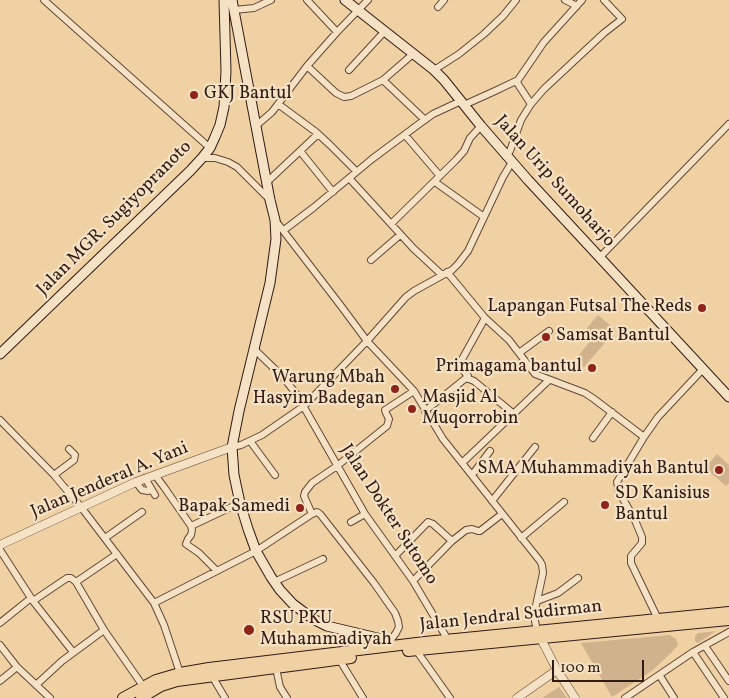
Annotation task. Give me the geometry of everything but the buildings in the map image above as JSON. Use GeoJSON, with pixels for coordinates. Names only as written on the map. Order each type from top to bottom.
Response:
{"type":"FeatureCollection","features":[{"type":"Feature","properties":{"kind":"main road","name":"Jalan MGR. Sugiyopranoto"},"geometry":{"type":"LineString","coordinates":[[0,354],[202,158],[210,148],[216,137],[224,107],[226,71],[224,0]]}},
{"type":"Feature","properties":{"kind":"main road"},"geometry":{"type":"LineString","coordinates":[[232,0],[275,220],[276,239],[270,283],[232,447],[234,475],[240,503],[256,551],[274,582],[293,604],[320,623],[332,628],[391,644]]}},
{"type":"Feature","properties":{"kind":"main road","name":"Jalan Urip Sumoharjo"},"geometry":{"type":"LineString","coordinates":[[345,0],[434,70],[509,159],[729,397]]}},
{"type":"Feature","properties":{"kind":"main road","name":"Jalan Jendral Sudirman"},"geometry":{"type":"LineString","coordinates":[[142,698],[172,682],[212,676],[248,667],[276,668],[658,619],[729,612]]}},
{"type":"Feature","properties":{"kind":"main road","name":"Jalan Jendral Sudirman"},"geometry":{"type":"LineString","coordinates":[[123,698],[156,680],[180,673],[248,667],[391,644],[729,620]]}},
{"type":"Feature","properties":{"kind":"street"},"geometry":{"type":"LineString","coordinates":[[44,0],[210,148]]}},
{"type":"Feature","properties":{"kind":"street"},"geometry":{"type":"LineString","coordinates":[[234,10],[254,8],[271,0]]}},
{"type":"Feature","properties":{"kind":"street"},"geometry":{"type":"LineString","coordinates":[[307,0],[336,32]]}},
{"type":"Feature","properties":{"kind":"street"},"geometry":{"type":"LineString","coordinates":[[257,126],[268,116],[336,32],[368,0]]}},
{"type":"Feature","properties":{"kind":"street"},"geometry":{"type":"LineString","coordinates":[[438,7],[444,0]]}},
{"type":"Feature","properties":{"kind":"street"},"geometry":{"type":"LineString","coordinates":[[434,70],[459,54],[484,34],[516,0]]}},
{"type":"Feature","properties":{"kind":"street"},"geometry":{"type":"LineString","coordinates":[[565,0],[577,6]]}},
{"type":"Feature","properties":{"kind":"street"},"geometry":{"type":"LineString","coordinates":[[284,230],[333,192],[356,171],[433,114],[516,81],[544,42],[582,0]]}},
{"type":"Feature","properties":{"kind":"street"},"geometry":{"type":"LineString","coordinates":[[232,447],[262,435],[304,406],[366,342],[406,297],[458,264],[468,251],[503,177],[521,120],[531,104],[544,89],[590,46],[622,19],[604,0]]}},
{"type":"Feature","properties":{"kind":"street"},"geometry":{"type":"LineString","coordinates":[[349,70],[384,32]]}},
{"type":"Feature","properties":{"kind":"street"},"geometry":{"type":"LineString","coordinates":[[307,66],[336,93],[344,97],[355,94],[383,80],[413,54]]}},
{"type":"Feature","properties":{"kind":"street"},"geometry":{"type":"LineString","coordinates":[[383,80],[425,120]]}},
{"type":"Feature","properties":{"kind":"street"},"geometry":{"type":"LineString","coordinates":[[516,81],[531,104]]}},
{"type":"Feature","properties":{"kind":"street"},"geometry":{"type":"LineString","coordinates":[[278,104],[318,134],[356,171]]}},
{"type":"Feature","properties":{"kind":"street"},"geometry":{"type":"LineString","coordinates":[[599,257],[729,124]]}},
{"type":"Feature","properties":{"kind":"street"},"geometry":{"type":"LineString","coordinates":[[391,224],[456,160],[464,151],[470,138],[481,126]]}},
{"type":"Feature","properties":{"kind":"street"},"geometry":{"type":"LineString","coordinates":[[267,182],[318,134]]}},
{"type":"Feature","properties":{"kind":"street"},"geometry":{"type":"LineString","coordinates":[[405,135],[440,176]]}},
{"type":"Feature","properties":{"kind":"street"},"geometry":{"type":"LineString","coordinates":[[300,151],[333,192]]}},
{"type":"Feature","properties":{"kind":"street"},"geometry":{"type":"LineString","coordinates":[[202,158],[215,158],[237,167],[270,200]]}},
{"type":"Feature","properties":{"kind":"street"},"geometry":{"type":"LineString","coordinates":[[349,178],[400,235],[445,273],[484,318],[509,340],[534,373],[585,393],[644,437]]}},
{"type":"Feature","properties":{"kind":"street"},"geometry":{"type":"LineString","coordinates":[[435,182],[484,217]]}},
{"type":"Feature","properties":{"kind":"street"},"geometry":{"type":"LineString","coordinates":[[275,220],[366,342],[414,391],[438,433],[537,556],[542,565],[543,573],[535,621],[538,634],[557,670],[575,698]]}},
{"type":"Feature","properties":{"kind":"street"},"geometry":{"type":"LineString","coordinates":[[371,260],[400,235]]}},
{"type":"Feature","properties":{"kind":"street"},"geometry":{"type":"LineString","coordinates":[[484,318],[460,364],[461,368],[468,376],[468,379],[514,414]]}},
{"type":"Feature","properties":{"kind":"street"},"geometry":{"type":"LineString","coordinates":[[519,353],[549,331]]}},
{"type":"Feature","properties":{"kind":"street","name":"Jalan Dokter Sutomo"},"geometry":{"type":"LineString","coordinates":[[255,350],[283,377],[304,406],[365,514],[413,581],[448,640]]}},
{"type":"Feature","properties":{"kind":"street"},"geometry":{"type":"LineString","coordinates":[[658,619],[631,563],[632,556],[642,543],[642,537],[619,492],[617,484],[644,437],[658,418],[703,369]]}},
{"type":"Feature","properties":{"kind":"street"},"geometry":{"type":"LineString","coordinates":[[426,411],[465,379],[468,379]]}},
{"type":"Feature","properties":{"kind":"street"},"geometry":{"type":"LineString","coordinates":[[462,463],[549,380]]}},
{"type":"Feature","properties":{"kind":"street"},"geometry":{"type":"LineString","coordinates":[[312,514],[304,496],[312,483],[366,444],[387,426],[389,420],[386,410],[414,391]]}},
{"type":"Feature","properties":{"kind":"street"},"geometry":{"type":"LineString","coordinates":[[593,438],[612,412]]}},
{"type":"Feature","properties":{"kind":"street"},"geometry":{"type":"LineString","coordinates":[[0,420],[54,475],[81,507],[154,603],[164,625],[180,673]]}},
{"type":"Feature","properties":{"kind":"street"},"geometry":{"type":"LineString","coordinates":[[250,441],[275,475]]}},
{"type":"Feature","properties":{"kind":"street","name":"Jalan Jenderal A. Yani"},"geometry":{"type":"LineString","coordinates":[[0,545],[145,478],[232,447]]}},
{"type":"Feature","properties":{"kind":"street"},"geometry":{"type":"LineString","coordinates":[[492,501],[535,447]]}},
{"type":"Feature","properties":{"kind":"street"},"geometry":{"type":"LineString","coordinates":[[54,475],[74,460],[75,454],[69,449]]}},
{"type":"Feature","properties":{"kind":"street"},"geometry":{"type":"LineString","coordinates":[[472,476],[490,451]]}},
{"type":"Feature","properties":{"kind":"street"},"geometry":{"type":"LineString","coordinates":[[154,475],[191,526],[191,535],[186,544],[199,553],[217,571]]}},
{"type":"Feature","properties":{"kind":"street"},"geometry":{"type":"LineString","coordinates":[[145,478],[155,495]]}},
{"type":"Feature","properties":{"kind":"street"},"geometry":{"type":"LineString","coordinates":[[136,482],[142,490],[148,491],[152,489]]}},
{"type":"Feature","properties":{"kind":"street"},"geometry":{"type":"LineString","coordinates":[[521,538],[564,502]]}},
{"type":"Feature","properties":{"kind":"street"},"geometry":{"type":"LineString","coordinates":[[191,526],[240,503]]}},
{"type":"Feature","properties":{"kind":"street"},"geometry":{"type":"LineString","coordinates":[[105,538],[142,512]]}},
{"type":"Feature","properties":{"kind":"street"},"geometry":{"type":"LineString","coordinates":[[154,603],[256,551],[317,512],[374,583],[395,613],[399,627],[391,644]]}},
{"type":"Feature","properties":{"kind":"street"},"geometry":{"type":"LineString","coordinates":[[351,522],[365,514]]}},
{"type":"Feature","properties":{"kind":"street"},"geometry":{"type":"LineString","coordinates":[[413,581],[452,541],[468,529],[480,531],[502,514]]}},
{"type":"Feature","properties":{"kind":"street"},"geometry":{"type":"LineString","coordinates":[[395,556],[428,522],[431,522],[452,541]]}},
{"type":"Feature","properties":{"kind":"street"},"geometry":{"type":"LineString","coordinates":[[0,550],[32,600],[73,652]]}},
{"type":"Feature","properties":{"kind":"street"},"geometry":{"type":"LineString","coordinates":[[76,582],[117,554]]}},
{"type":"Feature","properties":{"kind":"street"},"geometry":{"type":"LineString","coordinates":[[274,582],[323,559]]}},
{"type":"Feature","properties":{"kind":"street"},"geometry":{"type":"LineString","coordinates":[[0,623],[32,600],[67,578],[71,578],[76,582],[104,630],[143,686]]}},
{"type":"Feature","properties":{"kind":"street"},"geometry":{"type":"LineString","coordinates":[[537,601],[558,593],[578,578]]}},
{"type":"Feature","properties":{"kind":"street"},"geometry":{"type":"LineString","coordinates":[[36,685],[73,652],[104,630]]}},
{"type":"Feature","properties":{"kind":"street"},"geometry":{"type":"LineString","coordinates":[[627,697],[693,652],[729,632]]}},
{"type":"Feature","properties":{"kind":"street"},"geometry":{"type":"LineString","coordinates":[[0,645],[17,667],[50,698]]}},
{"type":"Feature","properties":{"kind":"street"},"geometry":{"type":"LineString","coordinates":[[705,646],[729,681]]}},
{"type":"Feature","properties":{"kind":"street"},"geometry":{"type":"LineString","coordinates":[[416,650],[450,698]]}},
{"type":"Feature","properties":{"kind":"street"},"geometry":{"type":"LineString","coordinates":[[693,652],[724,698]]}},
{"type":"Feature","properties":{"kind":"street"},"geometry":{"type":"LineString","coordinates":[[339,660],[363,698]]}},
{"type":"Feature","properties":{"kind":"street"},"geometry":{"type":"LineString","coordinates":[[0,681],[17,667]]}},
{"type":"Feature","properties":{"kind":"street"},"geometry":{"type":"LineString","coordinates":[[276,668],[280,687],[287,698]]}},
{"type":"Feature","properties":{"kind":"street"},"geometry":{"type":"LineString","coordinates":[[518,698],[557,670]]}},
{"type":"Feature","properties":{"kind":"street"},"geometry":{"type":"LineString","coordinates":[[212,676],[225,698]]}},
{"type":"Feature","properties":{"kind":"street"},"geometry":{"type":"LineString","coordinates":[[660,676],[674,698]]}},
{"type":"Feature","properties":{"kind":"shaded area"},"geometry":{"type":"Polygon","coordinates":[[[598,315],[616,330],[584,367],[575,360],[591,340],[583,333],[598,315]]]}},
{"type":"Feature","properties":{"kind":"shaded area"},"geometry":{"type":"Polygon","coordinates":[[[717,454],[729,465],[729,483],[726,486],[705,468],[717,454]]]}},
{"type":"Feature","properties":{"kind":"shaded area"},"geometry":{"type":"Polygon","coordinates":[[[716,631],[698,643],[695,641],[695,636],[698,633],[716,631]]]}},
{"type":"Feature","properties":{"kind":"shaded area"},"geometry":{"type":"Polygon","coordinates":[[[670,635],[676,639],[678,645],[671,653],[653,670],[612,697],[581,643],[670,635]]]}},
{"type":"Feature","properties":{"kind":"shaded area"},"geometry":{"type":"Polygon","coordinates":[[[559,687],[567,698],[542,698],[559,687]]]}},
{"type":"Feature","properties":{"kind":"place","name":"GKJ Bantul"},"geometry":{"type":"Point","coordinates":[194,95]}},
{"type":"Feature","properties":{"kind":"place","name":"Lapangan Futsal The Reds"},"geometry":{"type":"Point","coordinates":[702,308]}},
{"type":"Feature","properties":{"kind":"place","name":"Samsat Bantul"},"geometry":{"type":"Point","coordinates":[546,337]}},
{"type":"Feature","properties":{"kind":"place","name":"Primagama bantul"},"geometry":{"type":"Point","coordinates":[592,368]}},
{"type":"Feature","properties":{"kind":"place","name":"Warung Mbah Hasyim Badegan"},"geometry":{"type":"Point","coordinates":[395,389]}},
{"type":"Feature","properties":{"kind":"place","name":"Masjid Al Muqorrobin"},"geometry":{"type":"Point","coordinates":[412,409]}},
{"type":"Feature","properties":{"kind":"place","name":"SMA Muhammadiyah Bantul"},"geometry":{"type":"Point","coordinates":[719,470]}},
{"type":"Feature","properties":{"kind":"place","name":"SD Kanisius Bantul"},"geometry":{"type":"Point","coordinates":[605,505]}},
{"type":"Feature","properties":{"kind":"place","name":"Bapak Samedi"},"geometry":{"type":"Point","coordinates":[300,508]}},
{"type":"Feature","properties":{"kind":"place","name":"RSU PKU Muhammadiyah"},"geometry":{"type":"Point","coordinates":[249,630]}}]}
